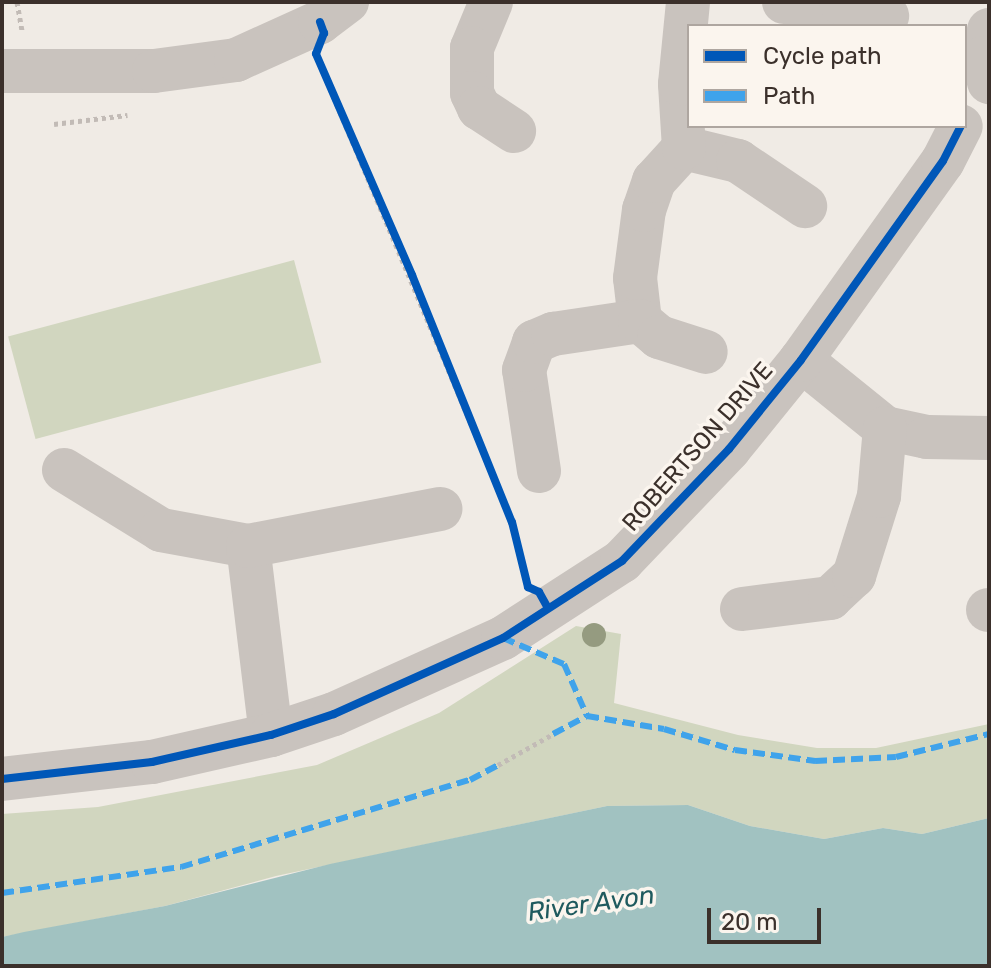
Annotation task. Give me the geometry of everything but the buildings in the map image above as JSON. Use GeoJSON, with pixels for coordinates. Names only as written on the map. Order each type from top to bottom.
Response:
{"type":"FeatureCollection","features":[{"type":"Feature","properties":{"kind":"street"},"geometry":{"type":"LineString","coordinates":[[491,2],[472,48],[469,73],[479,108],[514,131]]}},
{"type":"Feature","properties":{"kind":"street"},"geometry":{"type":"LineString","coordinates":[[688,2],[680,84],[684,148],[654,181],[644,210],[635,278],[640,321],[659,337],[706,352]]}},
{"type":"Feature","properties":{"kind":"street"},"geometry":{"type":"LineString","coordinates":[[784,2],[841,3],[887,16]]}},
{"type":"Feature","properties":{"kind":"street"},"geometry":{"type":"LineString","coordinates":[[2,71],[154,71],[236,60],[334,12]]}},
{"type":"Feature","properties":{"kind":"street"},"geometry":{"type":"LineString","coordinates":[[967,116],[988,79],[983,58],[989,30]]}},
{"type":"Feature","properties":{"kind":"street","name":"ROBERTSON DRIVE"},"geometry":{"type":"LineString","coordinates":[[2,779],[152,762],[271,735],[334,714],[475,651],[622,561],[665,519],[801,360],[952,144],[989,136]]}},
{"type":"Feature","properties":{"kind":"street"},"geometry":{"type":"LineString","coordinates":[[684,148],[738,161],[805,206]]}},
{"type":"Feature","properties":{"kind":"street"},"geometry":{"type":"LineString","coordinates":[[539,471],[524,370],[534,342],[553,334],[640,321]]}},
{"type":"Feature","properties":{"kind":"street"},"geometry":{"type":"LineString","coordinates":[[801,360],[885,428],[927,437],[989,438]]}},
{"type":"Feature","properties":{"kind":"street"},"geometry":{"type":"LineString","coordinates":[[742,609],[830,598],[854,576],[879,496],[885,428]]}},
{"type":"Feature","properties":{"kind":"street"},"geometry":{"type":"LineString","coordinates":[[64,470],[161,530],[248,546],[440,509]]}},
{"type":"Feature","properties":{"kind":"street"},"geometry":{"type":"LineString","coordinates":[[248,546],[271,735]]}},
{"type":"Feature","properties":{"kind":"path"},"geometry":{"type":"LineString","coordinates":[[334,12],[316,54],[412,275],[512,522],[528,587],[539,592],[548,608]]}},
{"type":"Feature","properties":{"kind":"path"},"geometry":{"type":"LineString","coordinates":[[498,765],[553,734]]}},
{"type":"Feature","properties":{"kind":"green space"},"geometry":{"type":"Polygon","coordinates":[[[294,260],[321,362],[36,439],[8,337],[294,260]]]}},
{"type":"Feature","properties":{"kind":"green space"},"geometry":{"type":"Polygon","coordinates":[[[576,626],[621,634],[614,703],[738,735],[817,748],[876,748],[989,724],[989,818],[922,834],[883,828],[824,839],[750,826],[688,805],[607,806],[276,876],[165,906],[2,937],[2,814],[98,807],[317,765],[439,713],[576,626]]]}},
{"type":"Feature","properties":{"kind":"water","name":"River Avon"},"geometry":{"type":"Polygon","coordinates":[[[688,805],[750,826],[824,839],[883,828],[922,834],[989,818],[989,966],[2,966],[2,937],[165,906],[330,864],[607,806],[688,805]]]}},
{"type":"Feature","properties":{"kind":"marked path"},"geometry":{"type":"LineString","coordinates":[[503,638],[564,664],[587,716],[664,729],[735,750],[815,761],[896,757],[989,734]]}},
{"type":"Feature","properties":{"kind":"marked path"},"geometry":{"type":"LineString","coordinates":[[553,734],[587,716]]}},
{"type":"Feature","properties":{"kind":"marked path"},"geometry":{"type":"LineString","coordinates":[[2,893],[181,867],[470,780],[498,765]]}},
{"type":"Feature","properties":{"kind":"cycle path"},"geometry":{"type":"LineString","coordinates":[[320,22],[324,33],[316,54],[412,275],[512,522],[528,587],[539,592],[548,608]]}},
{"type":"Feature","properties":{"kind":"cycle path"},"geometry":{"type":"LineString","coordinates":[[2,779],[152,762],[271,735],[334,714],[503,638],[622,561],[729,449],[801,360],[943,161],[960,128]]}}]}
